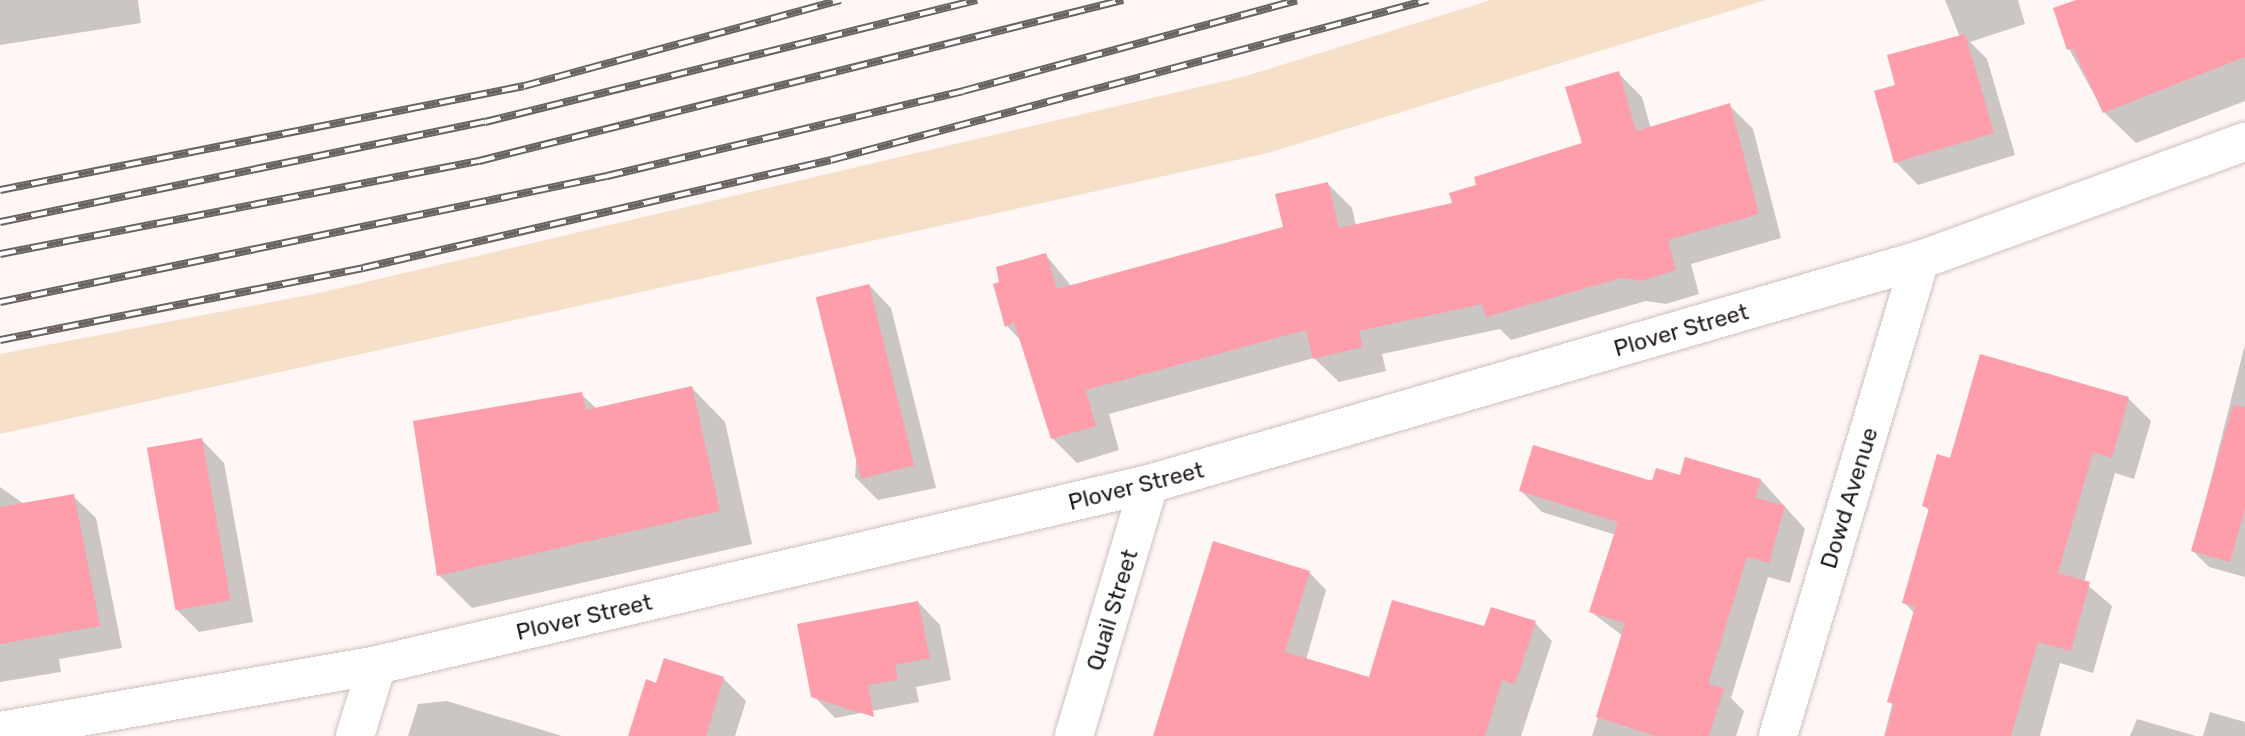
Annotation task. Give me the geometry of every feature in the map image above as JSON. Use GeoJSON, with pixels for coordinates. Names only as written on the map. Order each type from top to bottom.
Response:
{"type":"FeatureCollection","features":[{"type":"Feature","properties":{"kind":"street","name":"Plover Street"},"geometry":{"type":"LineString","coordinates":[[0,731],[377,665],[1149,484],[1920,260],[2245,142]]}},
{"type":"Feature","properties":{"kind":"street","name":"Dowd Avenue"},"geometry":{"type":"LineString","coordinates":[[1778,736],[1920,260]]}},
{"type":"Feature","properties":{"kind":"street","name":"Quail Street"},"geometry":{"type":"LineString","coordinates":[[1074,736],[1149,484]]}},
{"type":"Feature","properties":{"kind":"street"},"geometry":{"type":"LineString","coordinates":[[355,736],[377,665]]}},
{"type":"Feature","properties":{"kind":"shaded area"},"geometry":{"type":"Polygon","coordinates":[[[1491,0],[1766,0],[1268,153],[0,434],[0,354],[319,293],[1246,76],[1491,0]]]}},
{"type":"Feature","properties":{"kind":"building"},"geometry":{"type":"Polygon","coordinates":[[[2076,0],[2245,0],[2245,57],[2103,113],[2073,48],[2067,50],[2053,8],[2076,0]]]}},
{"type":"Feature","properties":{"kind":"building"},"geometry":{"type":"Polygon","coordinates":[[[1965,34],[1994,133],[1894,163],[1874,91],[1895,85],[1887,55],[1965,34]]]}},
{"type":"Feature","properties":{"kind":"building"},"geometry":{"type":"Polygon","coordinates":[[[1619,71],[1636,131],[1730,103],[1759,214],[1668,240],[1676,270],[1641,281],[1621,278],[1486,317],[1482,304],[1359,331],[1363,347],[1313,359],[1306,330],[1086,390],[1096,426],[1051,439],[1014,322],[1005,327],[993,284],[999,282],[996,267],[1046,253],[1057,289],[1283,227],[1275,194],[1328,182],[1339,228],[1452,203],[1449,193],[1476,185],[1474,177],[1582,143],[1565,87],[1619,71]]]}},
{"type":"Feature","properties":{"kind":"building"},"geometry":{"type":"Polygon","coordinates":[[[869,284],[914,465],[861,479],[816,297],[869,284]]]}},
{"type":"Feature","properties":{"kind":"building"},"geometry":{"type":"Polygon","coordinates":[[[1980,354],[2129,397],[2112,458],[2093,452],[2058,573],[2090,582],[2071,651],[2038,642],[2011,736],[1885,736],[1894,704],[1887,702],[1915,607],[1902,603],[1929,508],[1922,506],[1937,454],[1950,458],[1980,354]]]}},
{"type":"Feature","properties":{"kind":"building"},"geometry":{"type":"Polygon","coordinates":[[[692,386],[720,511],[437,576],[413,421],[582,392],[586,410],[692,386]]]}},
{"type":"Feature","properties":{"kind":"building"},"geometry":{"type":"Polygon","coordinates":[[[2233,405],[2245,407],[2245,509],[2230,562],[2191,551],[2233,405]]]}},
{"type":"Feature","properties":{"kind":"building"},"geometry":{"type":"Polygon","coordinates":[[[202,438],[231,600],[176,610],[147,448],[202,438]]]}},
{"type":"Feature","properties":{"kind":"building"},"geometry":{"type":"Polygon","coordinates":[[[1533,445],[1652,481],[1656,468],[1680,475],[1685,457],[1761,479],[1756,498],[1785,506],[1769,563],[1747,557],[1708,684],[1724,688],[1709,736],[1656,736],[1596,717],[1625,623],[1589,612],[1618,522],[1519,491],[1533,445]]]}},
{"type":"Feature","properties":{"kind":"building"},"geometry":{"type":"Polygon","coordinates":[[[74,494],[100,626],[0,644],[0,507],[74,494]]]}},
{"type":"Feature","properties":{"kind":"building"},"geometry":{"type":"Polygon","coordinates":[[[1213,541],[1310,571],[1285,652],[1369,677],[1392,600],[1484,626],[1491,607],[1536,621],[1515,684],[1502,680],[1485,736],[1153,736],[1213,541]]]}},
{"type":"Feature","properties":{"kind":"building"},"geometry":{"type":"Polygon","coordinates":[[[918,601],[930,658],[895,665],[898,680],[868,685],[874,717],[811,697],[797,624],[918,601]]]}},
{"type":"Feature","properties":{"kind":"building"},"geometry":{"type":"Polygon","coordinates":[[[664,658],[724,677],[706,736],[628,736],[646,679],[656,683],[664,658]]]}},
{"type":"Feature","properties":{"kind":"railway"},"geometry":{"type":"LineString","coordinates":[[0,190],[524,86],[841,0]]}},
{"type":"Feature","properties":{"kind":"railway"},"geometry":{"type":"LineString","coordinates":[[0,222],[485,122],[977,0]]}},
{"type":"Feature","properties":{"kind":"railway"},"geometry":{"type":"LineString","coordinates":[[0,254],[479,161],[1123,0]]}},
{"type":"Feature","properties":{"kind":"railway"},"geometry":{"type":"LineString","coordinates":[[0,302],[607,176],[963,91],[1297,0]]}},
{"type":"Feature","properties":{"kind":"railway"},"geometry":{"type":"LineString","coordinates":[[0,340],[363,268],[831,160],[1428,0]]}}]}
